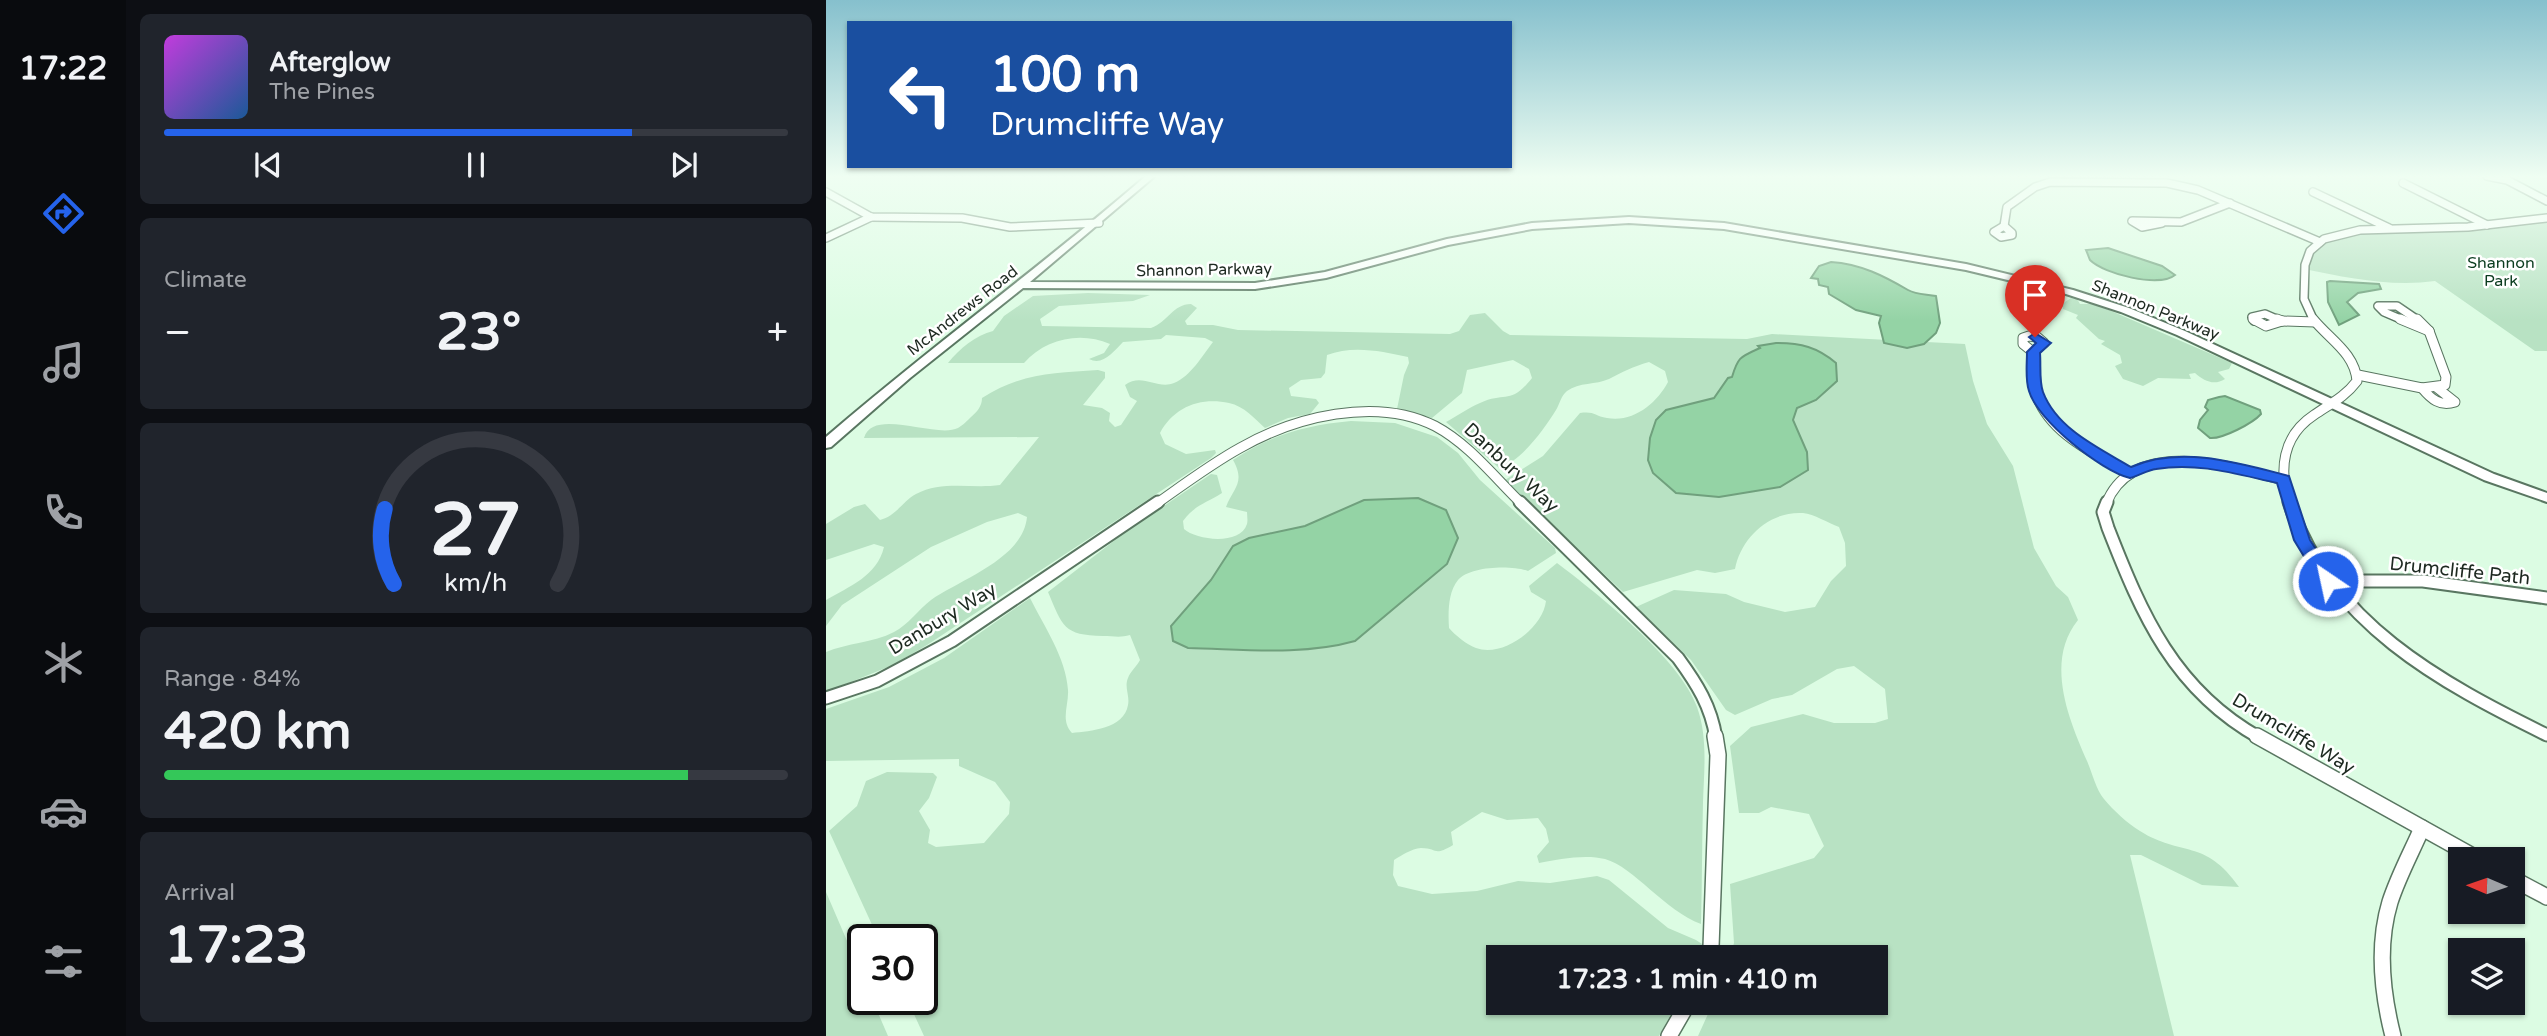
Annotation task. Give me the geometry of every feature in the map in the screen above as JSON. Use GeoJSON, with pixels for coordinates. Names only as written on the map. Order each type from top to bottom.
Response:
{"type":"FeatureCollection","features":[{"type":"Feature","properties":{"kind":"street"},"geometry":{"type":"LineString","coordinates":[[826,238],[855,224]]}},
{"type":"Feature","properties":{"kind":"street"},"geometry":{"type":"LineString","coordinates":[[996,224],[1010,227],[1069,224]]}},
{"type":"Feature","properties":{"kind":"street","name":"McAndrews Road"},"geometry":{"type":"LineString","coordinates":[[826,444],[939,348],[1097,224]]}},
{"type":"Feature","properties":{"kind":"street","name":"Shannon Parkway"},"geometry":{"type":"LineString","coordinates":[[1023,285],[1255,286],[1326,275],[1447,242],[1525,227],[1564,224]]}},
{"type":"Feature","properties":{"kind":"street","name":"Shannon Parkway"},"geometry":{"type":"LineString","coordinates":[[1702,224],[1966,267],[2069,292],[2181,332],[2489,477],[2547,498]]}},
{"type":"Feature","properties":{"kind":"street"},"geometry":{"type":"LineString","coordinates":[[2278,224],[2320,242]]}},
{"type":"Feature","properties":{"kind":"street"},"geometry":{"type":"LineString","coordinates":[[2380,224],[2390,229]]}},
{"type":"Feature","properties":{"kind":"street"},"geometry":{"type":"LineString","coordinates":[[2493,224],[2345,233],[2313,247],[2306,258],[2302,290],[2306,308],[2315,322],[2350,358],[2358,375],[2348,393],[2312,414],[2294,434],[2285,451],[2283,480],[2302,540],[2328,581],[2366,622],[2416,662],[2472,697],[2547,735]]}},
{"type":"Feature","properties":{"kind":"street"},"geometry":{"type":"LineString","coordinates":[[2358,375],[2421,388],[2436,387],[2447,382],[2429,331],[2414,316],[2396,307],[2387,304],[2378,306],[2384,313],[2429,331]]}},
{"type":"Feature","properties":{"kind":"street"},"geometry":{"type":"LineString","coordinates":[[2282,321],[2315,322]]}},
{"type":"Feature","properties":{"kind":"street"},"geometry":{"type":"LineString","coordinates":[[2034,352],[2035,390],[2047,412],[2082,445],[2130,474],[2149,465],[2188,461],[2218,464],[2283,480]]}},
{"type":"Feature","properties":{"kind":"street"},"geometry":{"type":"LineString","coordinates":[[2421,388],[2435,402],[2449,405],[2455,402],[2436,387]]}},
{"type":"Feature","properties":{"kind":"street","name":"Danbury Way"},"geometry":{"type":"LineString","coordinates":[[826,698],[877,681],[952,641],[1239,448],[1261,436],[1302,422],[1346,414],[1394,415],[1431,424],[1460,443],[1678,658],[1698,685],[1712,714],[1718,755],[1711,945]]}},
{"type":"Feature","properties":{"kind":"street","name":"Drumcliffe Way"},"geometry":{"type":"LineString","coordinates":[[2130,474],[2113,486],[2104,512],[2150,630],[2174,668],[2206,702],[2249,732],[2456,847]]}},
{"type":"Feature","properties":{"kind":"street","name":"Drumcliffe Path"},"geometry":{"type":"LineString","coordinates":[[2328,581],[2423,580],[2547,598]]}},
{"type":"Feature","properties":{"kind":"street"},"geometry":{"type":"LineString","coordinates":[[2392,1036],[2385,1005],[2383,977],[2388,912],[2422,828]]}},
{"type":"Feature","properties":{"kind":"street"},"geometry":{"type":"LineString","coordinates":[[2525,885],[2547,897]]}},
{"type":"Feature","properties":{"kind":"street"},"geometry":{"type":"LineString","coordinates":[[1669,1036],[1681,1015]]}},
{"type":"Feature","properties":{"kind":"green space","name":"Shannon Park"},"geometry":{"type":"Polygon","coordinates":[[[2456,224],[2547,224],[2547,351],[2535,351],[2435,281],[2386,282],[2304,269],[2320,242],[2390,229],[2456,224]]]}},
{"type":"Feature","properties":{"kind":"green space"},"geometry":{"type":"Polygon","coordinates":[[[1088,293],[1150,295],[1133,301],[1059,306],[1040,319],[1042,326],[1151,328],[1180,307],[1191,304],[1197,308],[1185,321],[1187,325],[1213,325],[1238,330],[1450,334],[1459,331],[1470,315],[1485,313],[1510,335],[1747,339],[1772,334],[1965,344],[1987,424],[2013,466],[2034,548],[2056,586],[2068,597],[2078,620],[2068,636],[2063,653],[2063,690],[2073,727],[2099,791],[2112,808],[2135,828],[2155,839],[2192,850],[2215,861],[2239,887],[2202,885],[2141,855],[2130,855],[2174,1036],[1698,1036],[1708,1015],[1888,1015],[1888,945],[1733,945],[1730,884],[1814,858],[1824,846],[1809,814],[1771,807],[1759,813],[1739,813],[1730,746],[1751,727],[1803,714],[1834,723],[1875,723],[1888,719],[1885,689],[1854,666],[1837,669],[1792,695],[1772,699],[1735,715],[1726,710],[1691,660],[1636,607],[1674,590],[1726,594],[1744,602],[1785,612],[1815,607],[1831,581],[1846,566],[1845,543],[1839,527],[1803,513],[1779,517],[1768,522],[1750,537],[1735,569],[1715,573],[1697,570],[1623,592],[1505,480],[1543,456],[1580,413],[1617,419],[1635,414],[1651,404],[1668,382],[1665,371],[1649,362],[1604,381],[1577,386],[1567,391],[1531,444],[1516,459],[1499,468],[1446,422],[1476,405],[1513,395],[1525,387],[1532,378],[1529,369],[1513,360],[1467,370],[1462,393],[1432,418],[1397,409],[1409,363],[1408,357],[1367,350],[1347,350],[1327,355],[1325,373],[1321,378],[1301,380],[1289,388],[1291,396],[1316,399],[1319,403],[1310,414],[1288,418],[1265,428],[1249,413],[1234,405],[1208,401],[1189,406],[1173,416],[1160,433],[1165,444],[1186,454],[1215,450],[1216,453],[1211,458],[927,645],[893,665],[826,692],[826,652],[886,636],[899,629],[931,600],[1003,556],[1015,545],[1023,532],[1027,517],[1018,513],[987,522],[931,547],[842,605],[826,626],[826,600],[869,573],[884,547],[874,544],[826,560],[826,524],[854,507],[865,504],[880,520],[891,515],[916,494],[936,487],[1000,485],[1039,437],[864,438],[870,429],[892,424],[935,430],[958,428],[977,411],[982,398],[1010,384],[1038,376],[1098,370],[1105,372],[1105,378],[1083,405],[1102,408],[1110,413],[1109,421],[1115,427],[1121,425],[1137,401],[1130,397],[1125,385],[1137,380],[1168,385],[1174,383],[1191,371],[1213,342],[1205,338],[1166,335],[1161,339],[1123,342],[1108,357],[1094,361],[1089,359],[1104,353],[1110,344],[1075,338],[1042,348],[1024,363],[948,363],[968,343],[993,331],[1004,316],[1033,296],[1088,293]]]}},
{"type":"Feature","properties":{"kind":"green space"},"geometry":{"type":"Polygon","coordinates":[[[2071,298],[2077,299],[2080,304],[2095,304],[2232,363],[2229,369],[2218,372],[2225,379],[2209,382],[2195,373],[2189,374],[2191,379],[2158,378],[2143,386],[2123,379],[2115,366],[2122,363],[2120,355],[2101,344],[2105,341],[2099,339],[2076,318],[2078,315],[2063,309],[2062,304],[2071,298]]]}},
{"type":"Feature","properties":{"kind":"green space"},"geometry":{"type":"Polygon","coordinates":[[[1351,421],[1395,423],[1437,437],[1458,453],[1480,480],[1555,548],[1556,553],[1528,571],[1512,568],[1481,569],[1458,580],[1450,597],[1449,628],[1461,639],[1473,647],[1487,650],[1509,645],[1520,638],[1538,621],[1546,601],[1531,592],[1529,586],[1557,563],[1636,629],[1688,688],[1697,707],[1704,742],[1701,924],[1675,909],[1627,871],[1605,859],[1581,857],[1539,863],[1537,856],[1549,842],[1546,829],[1538,818],[1507,820],[1482,812],[1451,832],[1453,845],[1447,849],[1417,849],[1394,860],[1393,875],[1398,886],[1432,894],[1477,891],[1518,881],[1550,883],[1597,876],[1609,880],[1668,928],[1704,945],[1486,945],[1486,1015],[1670,1015],[1659,1036],[924,1036],[914,1015],[938,1015],[938,924],[872,924],[829,831],[857,806],[866,781],[887,772],[933,773],[937,777],[929,798],[919,811],[930,830],[928,843],[936,847],[984,843],[1009,814],[1010,802],[995,782],[959,766],[959,759],[826,761],[826,709],[889,687],[944,658],[1030,598],[1054,642],[1063,666],[1068,690],[1068,728],[1072,733],[1097,730],[1113,724],[1125,713],[1128,705],[1127,681],[1140,660],[1130,635],[1090,635],[1072,631],[1061,621],[1048,592],[1124,533],[1211,474],[1217,475],[1222,493],[1192,511],[1183,521],[1184,529],[1207,538],[1236,536],[1247,524],[1247,512],[1226,507],[1238,480],[1233,460],[1275,438],[1319,425],[1351,421]]]}},
{"type":"Feature","properties":{"kind":"green space"},"geometry":{"type":"Polygon","coordinates":[[[826,892],[847,941],[847,1015],[879,1015],[888,1036],[826,1036],[826,892]]]}},
{"type":"Feature","properties":{"kind":"shaded area"},"geometry":{"type":"Polygon","coordinates":[[[2108,248],[2162,266],[2175,275],[2157,280],[2132,278],[2097,265],[2090,260],[2086,250],[2108,248]]]}},
{"type":"Feature","properties":{"kind":"shaded area"},"geometry":{"type":"Polygon","coordinates":[[[1831,262],[1862,268],[1911,292],[1936,296],[1940,323],[1936,333],[1924,344],[1907,348],[1884,343],[1879,323],[1881,316],[1856,310],[1829,294],[1828,287],[1819,285],[1818,279],[1811,278],[1819,266],[1831,262]]]}},
{"type":"Feature","properties":{"kind":"shaded area"},"geometry":{"type":"Polygon","coordinates":[[[2327,282],[2379,284],[2381,289],[2358,293],[2347,302],[2359,315],[2339,325],[2328,302],[2327,282]]]}},
{"type":"Feature","properties":{"kind":"shaded area"},"geometry":{"type":"Polygon","coordinates":[[[1776,343],[1808,347],[1836,363],[1837,381],[1816,400],[1797,408],[1793,420],[1807,452],[1808,470],[1780,487],[1719,497],[1676,493],[1653,473],[1648,460],[1650,438],[1656,420],[1666,410],[1714,398],[1728,378],[1732,377],[1741,358],[1760,348],[1758,346],[1776,343]]]}},
{"type":"Feature","properties":{"kind":"shaded area"},"geometry":{"type":"Polygon","coordinates":[[[2225,396],[2260,410],[2261,414],[2237,430],[2210,438],[2198,428],[2200,420],[2208,410],[2205,407],[2208,400],[2225,396]]]}},
{"type":"Feature","properties":{"kind":"shaded area"},"geometry":{"type":"Polygon","coordinates":[[[1418,498],[1446,510],[1458,538],[1447,564],[1355,641],[1314,649],[1272,650],[1188,648],[1173,641],[1171,626],[1211,580],[1233,546],[1249,538],[1305,526],[1364,500],[1418,498]]]}},
{"type":"Feature","properties":{"kind":"route"},"geometry":{"type":"LineString","coordinates":[[2035,337],[2044,343],[2034,352],[2035,390],[2047,412],[2068,435],[2130,474],[2140,467],[2188,461],[2218,464],[2283,480],[2302,540],[2328,581]]}}]}
